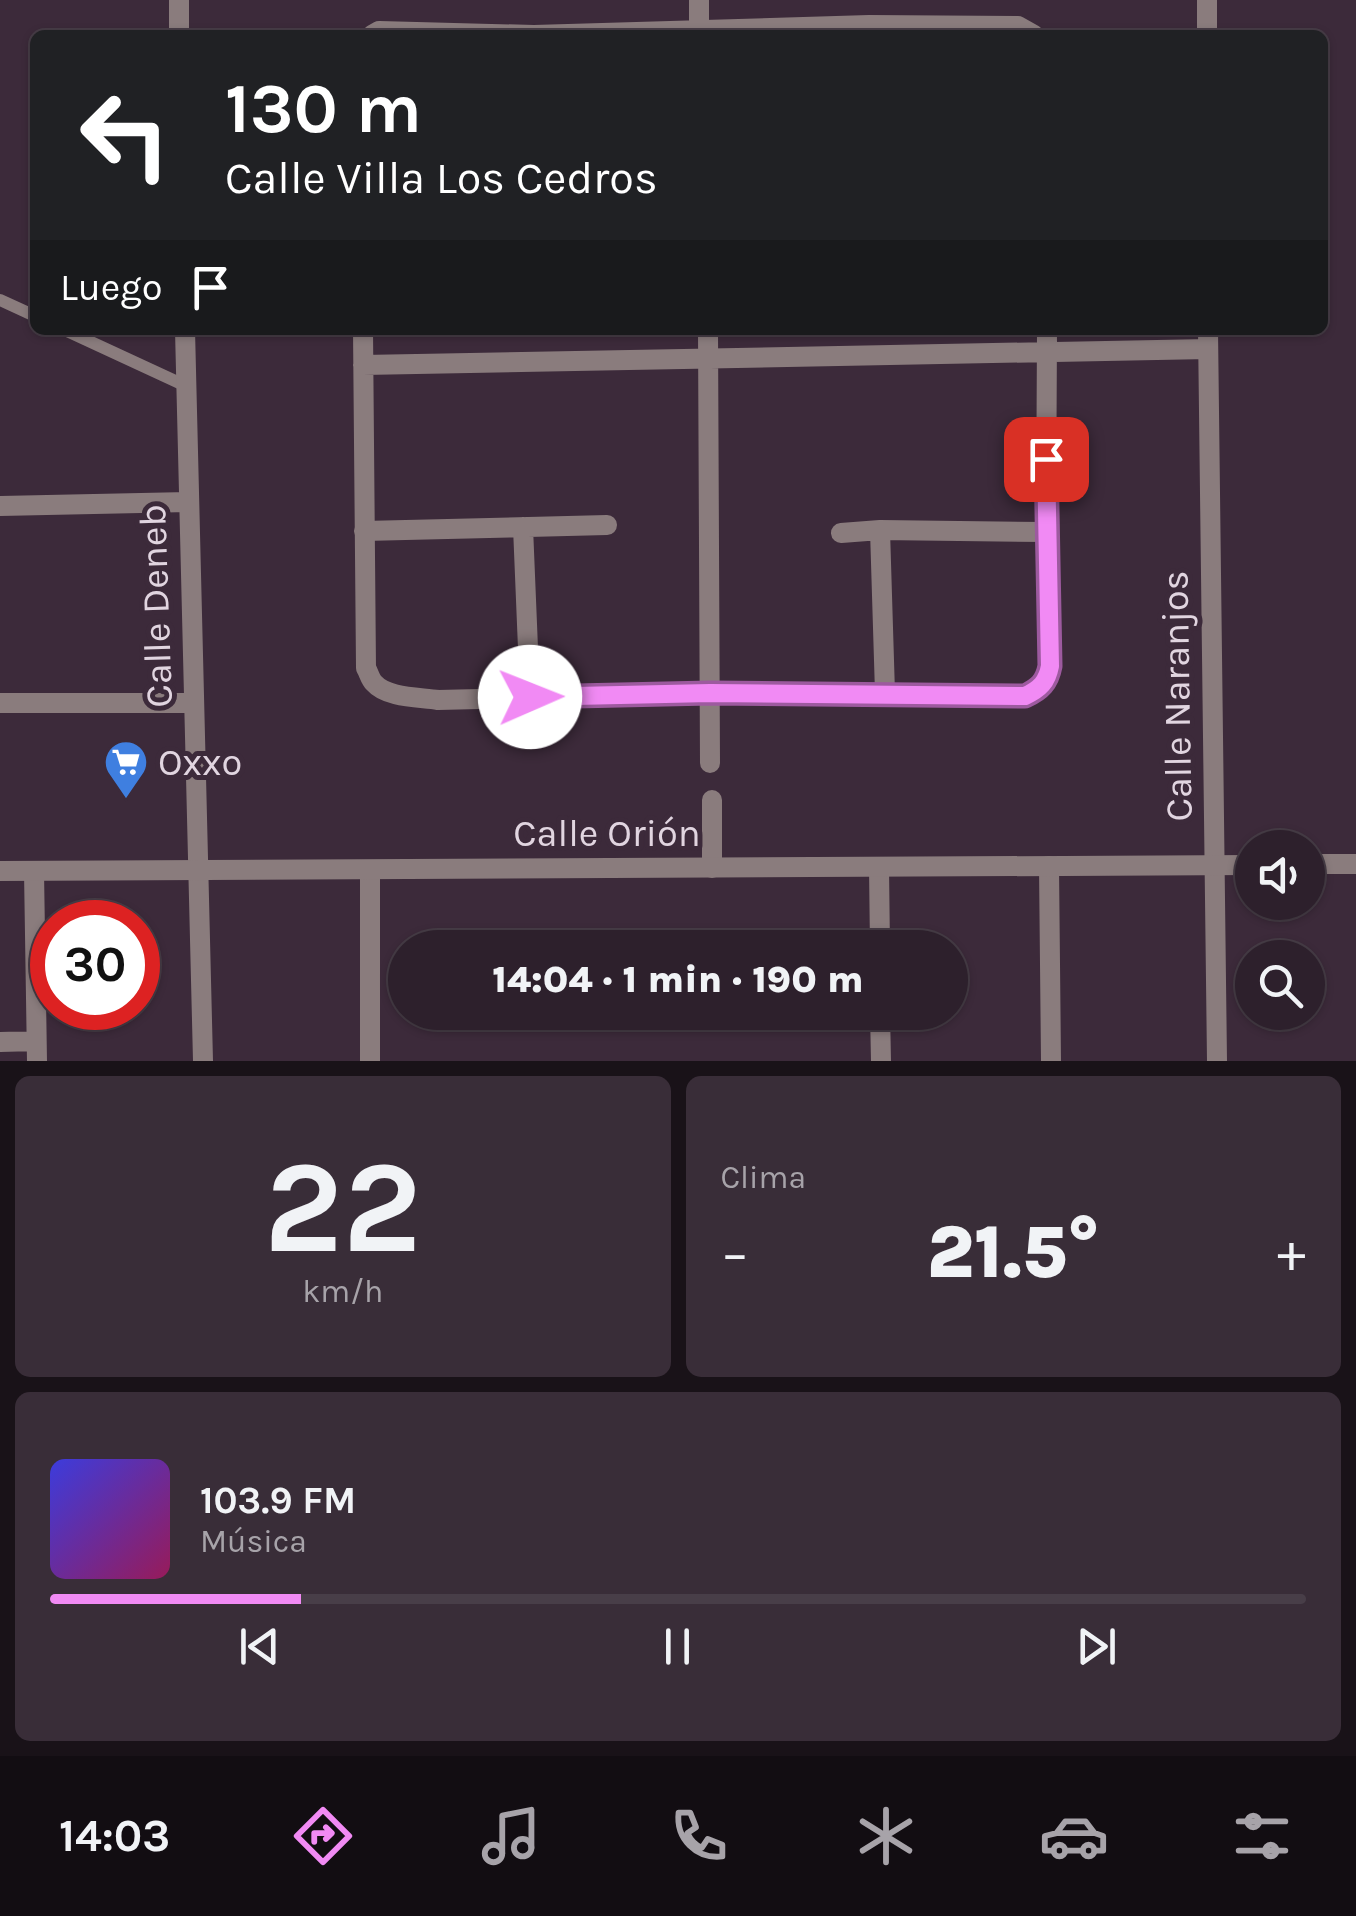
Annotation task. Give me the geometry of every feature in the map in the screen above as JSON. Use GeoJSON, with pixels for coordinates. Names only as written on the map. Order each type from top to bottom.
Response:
{"type":"FeatureCollection","features":[{"type":"Feature","properties":{"kind":"street"},"geometry":{"type":"LineString","coordinates":[[178,0],[179,30]]}},
{"type":"Feature","properties":{"kind":"street"},"geometry":{"type":"LineString","coordinates":[[699,0],[699,30]]}},
{"type":"Feature","properties":{"kind":"street"},"geometry":{"type":"LineString","coordinates":[[1207,0],[1207,30]]}},
{"type":"Feature","properties":{"kind":"street"},"geometry":{"type":"LineString","coordinates":[[869,30],[1018,26],[1025,30]]}},
{"type":"Feature","properties":{"kind":"street","name":"Calle Deneb"},"geometry":{"type":"LineString","coordinates":[[185,335],[203,1061]]}},
{"type":"Feature","properties":{"kind":"street"},"geometry":{"type":"LineString","coordinates":[[362,335],[366,668],[374,683],[385,690],[438,700],[710,693],[1025,696],[1043,685],[1050,666],[1047,340]]}},
{"type":"Feature","properties":{"kind":"street"},"geometry":{"type":"LineString","coordinates":[[708,335],[710,763]]}},
{"type":"Feature","properties":{"kind":"street"},"geometry":{"type":"LineString","coordinates":[[363,364],[709,360],[1047,340],[1208,339]]}},
{"type":"Feature","properties":{"kind":"street","name":"Calle Naranjos"},"geometry":{"type":"LineString","coordinates":[[1208,339],[1216,1061]]}},
{"type":"Feature","properties":{"kind":"street"},"geometry":{"type":"LineString","coordinates":[[0,506],[188,502]]}},
{"type":"Feature","properties":{"kind":"street"},"geometry":{"type":"LineString","coordinates":[[364,532],[606,525]]}},
{"type":"Feature","properties":{"kind":"street"},"geometry":{"type":"LineString","coordinates":[[523,527],[530,697]]}},
{"type":"Feature","properties":{"kind":"street"},"geometry":{"type":"LineString","coordinates":[[880,530],[886,693]]}},
{"type":"Feature","properties":{"kind":"street"},"geometry":{"type":"LineString","coordinates":[[841,533],[1046,532]]}},
{"type":"Feature","properties":{"kind":"street"},"geometry":{"type":"LineString","coordinates":[[0,703],[193,703]]}},
{"type":"Feature","properties":{"kind":"street"},"geometry":{"type":"LineString","coordinates":[[712,800],[712,868]]}},
{"type":"Feature","properties":{"kind":"street","name":"Calle Orión"},"geometry":{"type":"LineString","coordinates":[[0,872],[1235,864]]}},
{"type":"Feature","properties":{"kind":"street"},"geometry":{"type":"LineString","coordinates":[[1325,864],[1356,864]]}},
{"type":"Feature","properties":{"kind":"street"},"geometry":{"type":"LineString","coordinates":[[1049,866],[1052,1061]]}},
{"type":"Feature","properties":{"kind":"street"},"geometry":{"type":"LineString","coordinates":[[879,867],[880,930]]}},
{"type":"Feature","properties":{"kind":"street"},"geometry":{"type":"LineString","coordinates":[[370,870],[370,1061]]}},
{"type":"Feature","properties":{"kind":"street"},"geometry":{"type":"LineString","coordinates":[[0,1042],[36,1051],[34,871]]}},
{"type":"Feature","properties":{"kind":"street"},"geometry":{"type":"LineString","coordinates":[[880,1030],[881,1061]]}},
{"type":"Feature","properties":{"kind":"lane"},"geometry":{"type":"LineString","coordinates":[[0,300],[30,314]]}},
{"type":"Feature","properties":{"kind":"lane"},"geometry":{"type":"LineString","coordinates":[[76,335],[186,386]]}},
{"type":"Feature","properties":{"kind":"place","name":"Oxxo"},"geometry":{"type":"Point","coordinates":[126,800]}},
{"type":"Feature","properties":{"kind":"route"},"geometry":{"type":"LineString","coordinates":[[530,697],[710,693],[1025,696],[1036,691],[1043,685],[1050,666],[1046,459]]}}]}
